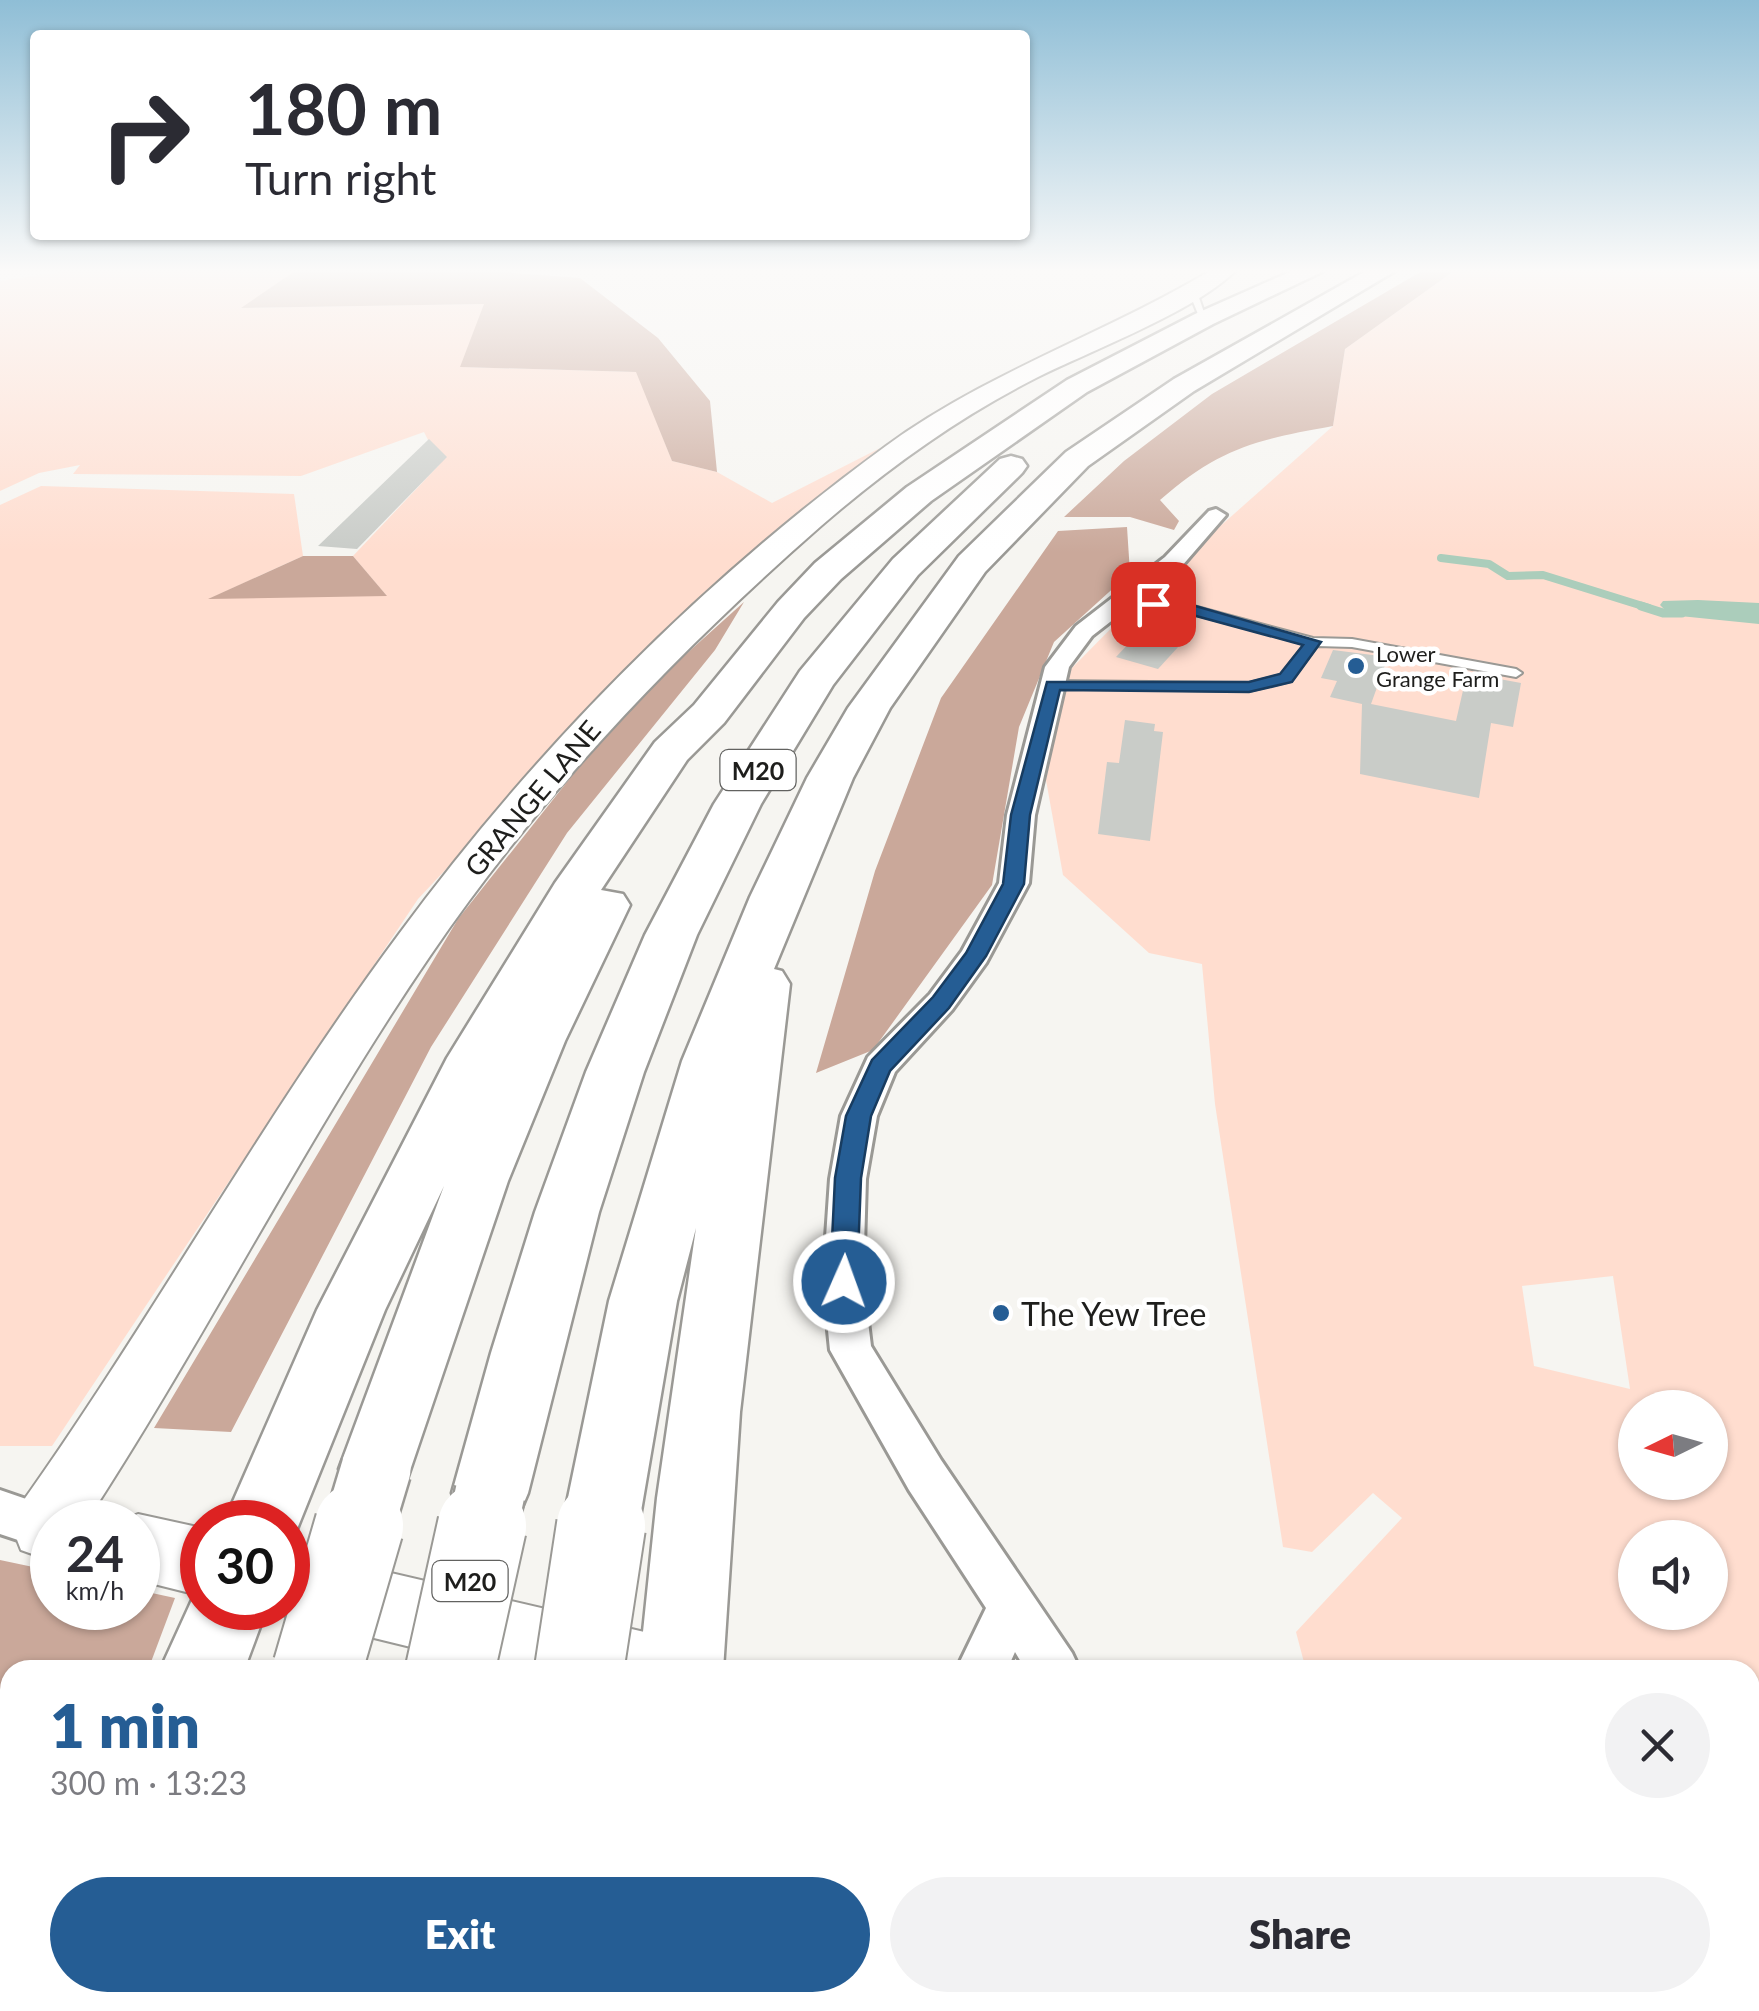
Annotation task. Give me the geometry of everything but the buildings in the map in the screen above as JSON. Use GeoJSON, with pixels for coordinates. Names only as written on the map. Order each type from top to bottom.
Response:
{"type":"FeatureCollection","features":[{"type":"Feature","properties":{"kind":"highway","name":"M20"},"geometry":{"type":"LineString","coordinates":[[271,1500],[431,1144],[524,973],[646,785],[790,610],[828,571],[919,494],[1106,365]]}},
{"type":"Feature","properties":{"kind":"highway","name":"M20"},"geometry":{"type":"LineString","coordinates":[[452,1660],[490,1493],[582,1158],[658,972],[726,824],[806,690],[870,604],[918,551],[972,498],[1044,439],[1158,365]]}},
{"type":"Feature","properties":{"kind":"highway","name":"M20"},"geometry":{"type":"LineString","coordinates":[[581,1660],[602,1517],[643,1300],[711,1061],[775,897],[830,778],[869,708],[972,564],[1077,460],[1129,421],[1220,365]]}},
{"type":"Feature","properties":{"kind":"highway","name":"M20"},"geometry":{"type":"LineString","coordinates":[[320,1660],[376,1469],[482,1172],[578,955],[632,854],[692,757],[708,714]]}},
{"type":"Feature","properties":{"kind":"highway","name":"M20"},"geometry":{"type":"LineString","coordinates":[[681,1660],[688,1535],[775,897]]}},
{"type":"Feature","properties":{"kind":"highway"},"geometry":{"type":"LineString","coordinates":[[206,1660],[219,1630]]}},
{"type":"Feature","properties":{"kind":"street","name":"GRANGE LANE"},"geometry":{"type":"LineString","coordinates":[[53,1500],[110,1434],[374,1004],[469,870],[572,746],[688,630],[799,529],[922,434],[1041,365]]}},
{"type":"Feature","properties":{"kind":"street"},"geometry":{"type":"LineString","coordinates":[[1049,1660],[925,1475],[850,1350],[844,1282],[848,1178],[859,1116],[880,1066],[941,1002],[975,956],[1014,884],[1021,815],[1057,666],[1075,643],[1114,606],[1172,562],[1216,515]]}},
{"type":"Feature","properties":{"kind":"street"},"geometry":{"type":"LineString","coordinates":[[310,1587],[612,1660]]}},
{"type":"Feature","properties":{"kind":"street"},"geometry":{"type":"LineString","coordinates":[[986,1660],[1012,1606]]}},
{"type":"Feature","properties":{"kind":"lane"},"geometry":{"type":"LineString","coordinates":[[1114,606],[1186,608],[1313,642],[1352,643],[1516,673]]}},
{"type":"Feature","properties":{"kind":"lane"},"geometry":{"type":"LineString","coordinates":[[1053,685],[1249,687],[1286,678],[1313,642]]}},
{"type":"Feature","properties":{"kind":"shaded area"},"geometry":{"type":"Polygon","coordinates":[[[0,365],[462,365],[637,372],[672,461],[717,472],[772,503],[880,448],[712,586],[418,899],[52,1446],[0,1446],[0,505],[41,486],[294,494],[303,556],[211,598],[386,595],[353,556],[440,464],[424,432],[301,476],[73,474],[80,465],[39,473],[0,491],[0,365]]]}},
{"type":"Feature","properties":{"kind":"shaded area"},"geometry":{"type":"Polygon","coordinates":[[[680,365],[710,401],[717,472],[672,461],[636,372],[460,367],[680,365]]]}},
{"type":"Feature","properties":{"kind":"shaded area"},"geometry":{"type":"Polygon","coordinates":[[[1262,365],[1343,365],[1333,426],[1240,448],[1202,468],[1160,500],[1179,521],[1174,530],[1130,517],[1064,517],[1124,461],[1212,394],[1262,365]]]}},
{"type":"Feature","properties":{"kind":"shaded area"},"geometry":{"type":"Polygon","coordinates":[[[1343,365],[1759,365],[1759,1660],[1303,1660],[1296,1632],[1402,1518],[1373,1493],[1312,1552],[1283,1547],[1215,1104],[1202,964],[1149,953],[1063,875],[1046,780],[1068,672],[1154,585],[1333,426],[1343,365]],[[1613,1276],[1522,1286],[1534,1366],[1630,1389],[1613,1276]]]}},
{"type":"Feature","properties":{"kind":"shaded area"},"geometry":{"type":"Polygon","coordinates":[[[1127,527],[1130,573],[1054,642],[1019,727],[992,885],[873,1050],[816,1073],[875,871],[941,698],[1058,531],[1127,527]]]}},
{"type":"Feature","properties":{"kind":"shaded area"},"geometry":{"type":"Polygon","coordinates":[[[303,556],[353,556],[387,596],[208,599],[303,556]]]}},
{"type":"Feature","properties":{"kind":"shaded area"},"geometry":{"type":"Polygon","coordinates":[[[1663,601],[1759,603],[1759,624],[1670,615],[1660,605],[1663,601]]]}},
{"type":"Feature","properties":{"kind":"shaded area"},"geometry":{"type":"Polygon","coordinates":[[[744,602],[715,650],[567,833],[431,1047],[231,1432],[154,1428],[458,919],[625,709],[744,602]]]}},
{"type":"Feature","properties":{"kind":"shaded area"},"geometry":{"type":"Polygon","coordinates":[[[0,1560],[30,1566],[30,1630],[160,1630],[160,1595],[175,1598],[152,1660],[0,1660],[0,1560]]]}},
{"type":"Feature","properties":{"kind":"waterway"},"geometry":{"type":"LineString","coordinates":[[1441,558],[1489,564],[1508,576],[1543,575],[1649,608]]}},
{"type":"Feature","properties":{"kind":"waterway"},"geometry":{"type":"LineString","coordinates":[[1641,606],[1663,613],[1682,613]]}},
{"type":"Feature","properties":{"kind":"place","name":"Lower Grange Farm"},"geometry":{"type":"Point","coordinates":[1356,666]}},
{"type":"Feature","properties":{"kind":"place","name":"The Yew Tree"},"geometry":{"type":"Point","coordinates":[1001,1313]}},
{"type":"Feature","properties":{"kind":"route"},"geometry":{"type":"LineString","coordinates":[[844,1282],[848,1178],[859,1116],[880,1066],[941,1002],[975,956],[1014,884],[1021,815],[1053,685],[1205,690],[1249,687],[1286,678],[1296,670],[1313,642],[1186,608],[1153,604]]}}]}
